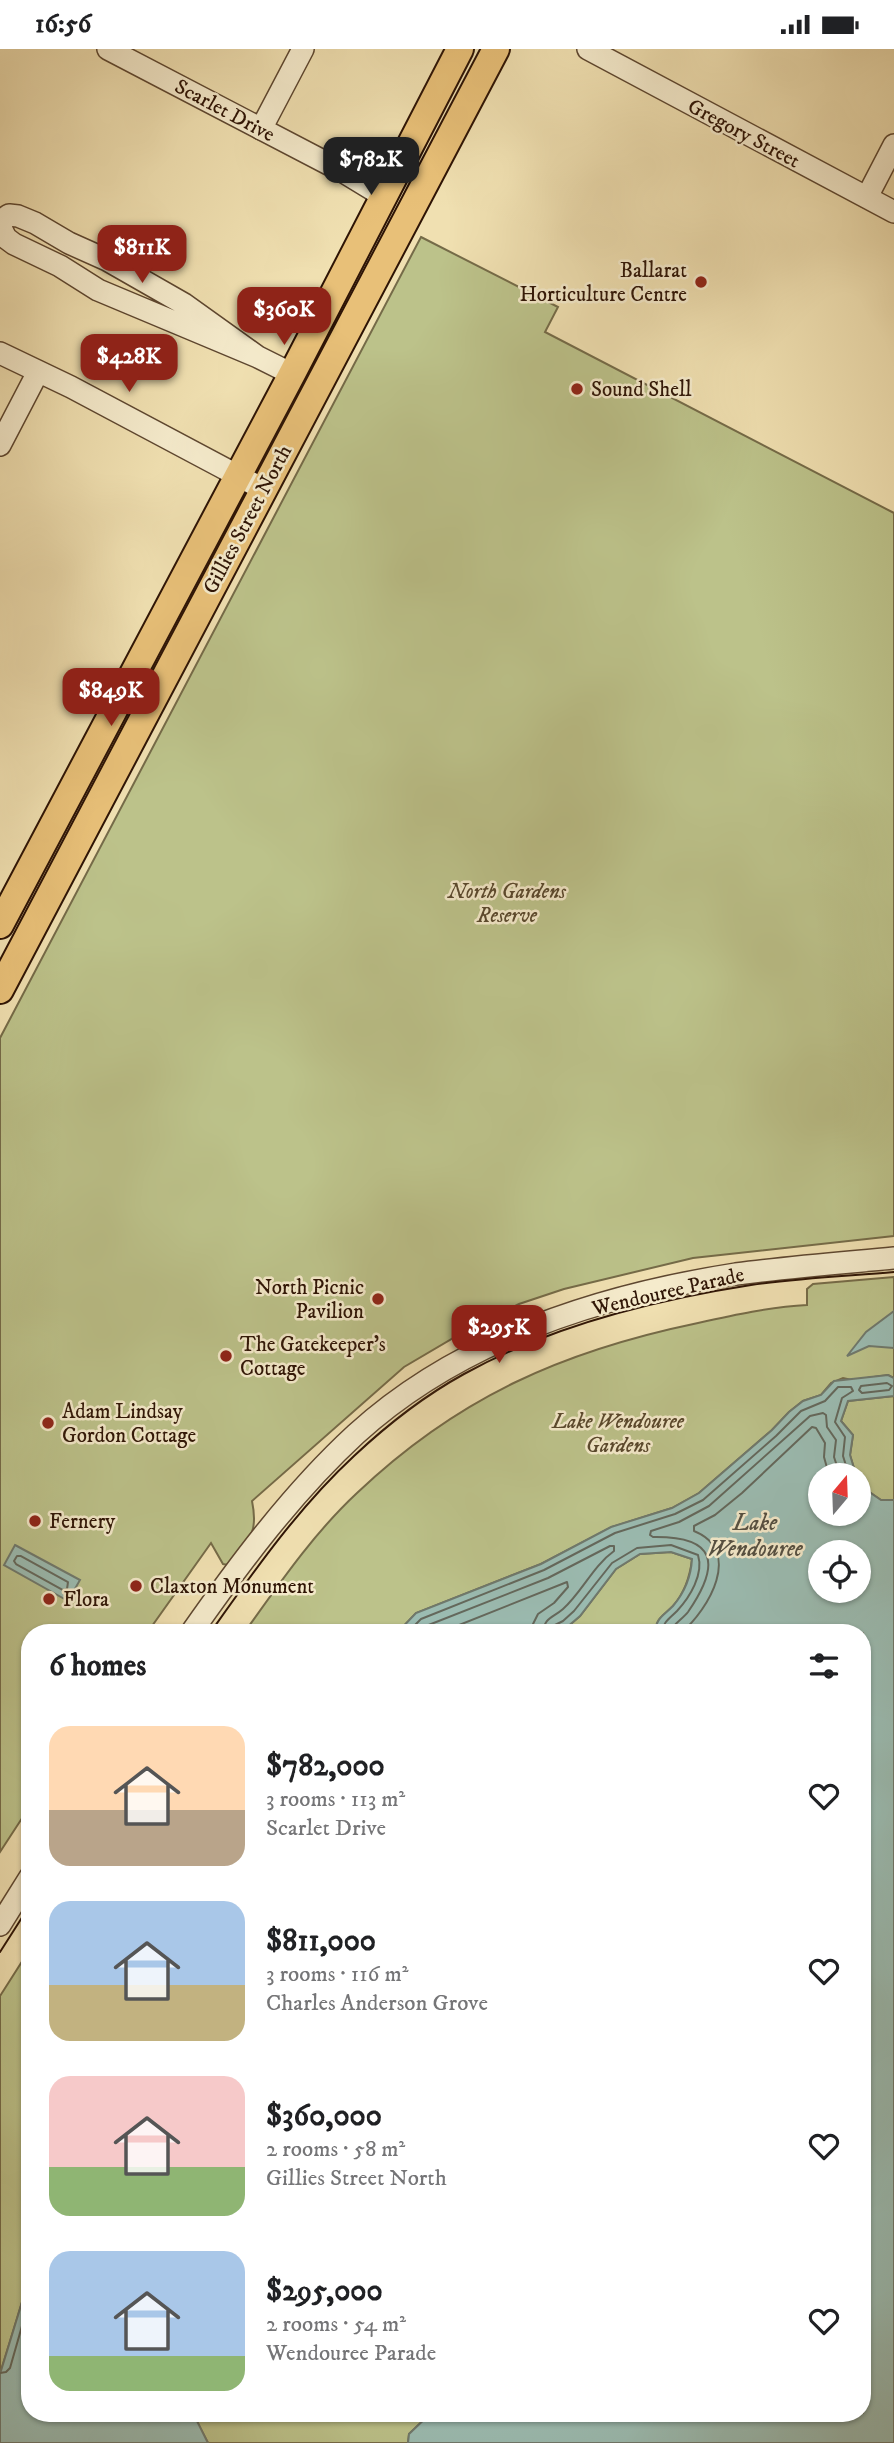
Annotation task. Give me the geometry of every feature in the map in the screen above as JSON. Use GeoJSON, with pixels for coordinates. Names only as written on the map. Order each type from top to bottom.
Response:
{"type":"FeatureCollection","features":[{"type":"Feature","properties":{"kind":"main road","name":"Gillies Street North"},"geometry":{"type":"LineString","coordinates":[[0,925],[292,374],[460,49]]}},
{"type":"Feature","properties":{"kind":"main road","name":"Gillies Street North"},"geometry":{"type":"LineString","coordinates":[[0,990],[496,49]]}},
{"type":"Feature","properties":{"kind":"street","name":"Scarlet Drive"},"geometry":{"type":"LineString","coordinates":[[108,49],[342,171],[383,196]]}},
{"type":"Feature","properties":{"kind":"street"},"geometry":{"type":"LineString","coordinates":[[261,129],[303,49]]}},
{"type":"Feature","properties":{"kind":"street","name":"Gregory Street"},"geometry":{"type":"LineString","coordinates":[[586,51],[894,212]]}},
{"type":"Feature","properties":{"kind":"street"},"geometry":{"type":"LineString","coordinates":[[867,197],[894,145]]}},
{"type":"Feature","properties":{"kind":"street","name":"Scarlet Drive"},"geometry":{"type":"LineString","coordinates":[[342,171],[369,176],[399,166]]}},
{"type":"Feature","properties":{"kind":"street"},"geometry":{"type":"LineString","coordinates":[[258,357],[184,305],[35,223],[11,214],[5,217],[0,225],[6,238],[60,266],[98,290],[292,374]]}},
{"type":"Feature","properties":{"kind":"street"},"geometry":{"type":"LineString","coordinates":[[22,248],[35,223]]}},
{"type":"Feature","properties":{"kind":"street"},"geometry":{"type":"LineString","coordinates":[[98,290],[113,264]]}},
{"type":"Feature","properties":{"kind":"street"},"geometry":{"type":"LineString","coordinates":[[0,353],[263,489]]}},
{"type":"Feature","properties":{"kind":"street"},"geometry":{"type":"LineString","coordinates":[[0,445],[38,372]]}},
{"type":"Feature","properties":{"kind":"street","name":"Wendouree Parade"},"geometry":{"type":"LineString","coordinates":[[198,1624],[271,1526],[338,1451],[407,1393],[461,1361],[530,1328],[643,1294],[734,1275],[894,1258]]}},
{"type":"Feature","properties":{"kind":"street"},"geometry":{"type":"LineString","coordinates":[[0,1925],[21,1891]]}},
{"type":"Feature","properties":{"kind":"green space","name":"North Gardens Reserve"},"geometry":{"type":"Polygon","coordinates":[[[421,237],[558,307],[545,332],[894,513],[894,1236],[693,1258],[564,1289],[519,1304],[467,1330],[404,1367],[252,1501],[253,1530],[228,1565],[223,1564],[211,1543],[153,1624],[21,1624],[21,1820],[0,1852],[0,1038],[421,237]]]}},
{"type":"Feature","properties":{"kind":"green space","name":"Lake Wendouree Gardens"},"geometry":{"type":"Polygon","coordinates":[[[894,1277],[894,1378],[888,1375],[852,1380],[843,1378],[831,1383],[821,1395],[803,1401],[789,1412],[699,1493],[672,1508],[612,1527],[541,1564],[416,1613],[406,1624],[251,1624],[297,1560],[357,1493],[395,1459],[474,1404],[557,1364],[649,1334],[766,1309],[807,1305],[807,1289],[813,1284],[894,1277]]]}},
{"type":"Feature","properties":{"kind":"green space"},"geometry":{"type":"Polygon","coordinates":[[[894,1396],[894,1500],[881,1500],[872,1494],[872,1463],[852,1463],[850,1455],[853,1435],[841,1421],[848,1401],[894,1396]]]}},
{"type":"Feature","properties":{"kind":"green space"},"geometry":{"type":"Polygon","coordinates":[[[671,1552],[692,1559],[681,1595],[657,1624],[571,1624],[580,1616],[616,1569],[640,1554],[671,1552]]]}},
{"type":"Feature","properties":{"kind":"green space"},"geometry":{"type":"Polygon","coordinates":[[[21,1963],[21,2305],[0,2374],[0,1996],[21,1963]]]}},
{"type":"Feature","properties":{"kind":"green space"},"geometry":{"type":"Polygon","coordinates":[[[197,2422],[422,2422],[409,2434],[408,2443],[208,2443],[197,2422]]]}},
{"type":"Feature","properties":{"kind":"water"},"geometry":{"type":"Polygon","coordinates":[[[894,1311],[894,1348],[869,1346],[847,1356],[866,1332],[894,1311]]]}},
{"type":"Feature","properties":{"kind":"water","name":"Lake Wendouree"},"geometry":{"type":"Polygon","coordinates":[[[888,1375],[894,1378],[894,1396],[848,1401],[841,1421],[853,1435],[850,1455],[852,1463],[808,1463],[808,1526],[872,1526],[872,1494],[881,1500],[894,1500],[894,2443],[408,2443],[409,2434],[422,2422],[871,2422],[871,1624],[657,1624],[681,1595],[690,1572],[692,1559],[671,1552],[640,1554],[616,1569],[580,1616],[571,1624],[406,1624],[416,1613],[541,1564],[611,1527],[672,1508],[699,1493],[803,1401],[821,1395],[834,1381],[888,1375]]]}},
{"type":"Feature","properties":{"kind":"water"},"geometry":{"type":"Polygon","coordinates":[[[15,1545],[80,1580],[68,1601],[4,1565],[15,1545]]]}},
{"type":"Feature","properties":{"kind":"water"},"geometry":{"type":"Polygon","coordinates":[[[21,2305],[21,2422],[198,2422],[208,2443],[0,2443],[0,2374],[21,2305]]]}},
{"type":"Feature","properties":{"kind":"tram line"},"geometry":{"type":"LineString","coordinates":[[216,1624],[278,1541],[334,1476],[393,1422],[420,1401],[464,1374],[497,1357],[567,1329],[677,1298],[751,1285],[894,1272]]}},
{"type":"Feature","properties":{"kind":"tram line"},"geometry":{"type":"LineString","coordinates":[[0,1952],[21,1919]]}},
{"type":"Feature","properties":{"kind":"place","name":"Ballarat Horticulture Centre"},"geometry":{"type":"Point","coordinates":[701,282]}},
{"type":"Feature","properties":{"kind":"place","name":"Sound Shell"},"geometry":{"type":"Point","coordinates":[577,389]}},
{"type":"Feature","properties":{"kind":"place","name":"North Picnic Pavilion"},"geometry":{"type":"Point","coordinates":[378,1299]}},
{"type":"Feature","properties":{"kind":"place","name":"The Gatekeeper's Cottage"},"geometry":{"type":"Point","coordinates":[226,1356]}},
{"type":"Feature","properties":{"kind":"place","name":"Adam Lindsay Gordon Cottage"},"geometry":{"type":"Point","coordinates":[48,1423]}},
{"type":"Feature","properties":{"kind":"place","name":"Fernery"},"geometry":{"type":"Point","coordinates":[35,1521]}},
{"type":"Feature","properties":{"kind":"place","name":"Claxton Monument"},"geometry":{"type":"Point","coordinates":[136,1586]}},
{"type":"Feature","properties":{"kind":"place","name":"Flora"},"geometry":{"type":"Point","coordinates":[49,1599]}}]}
